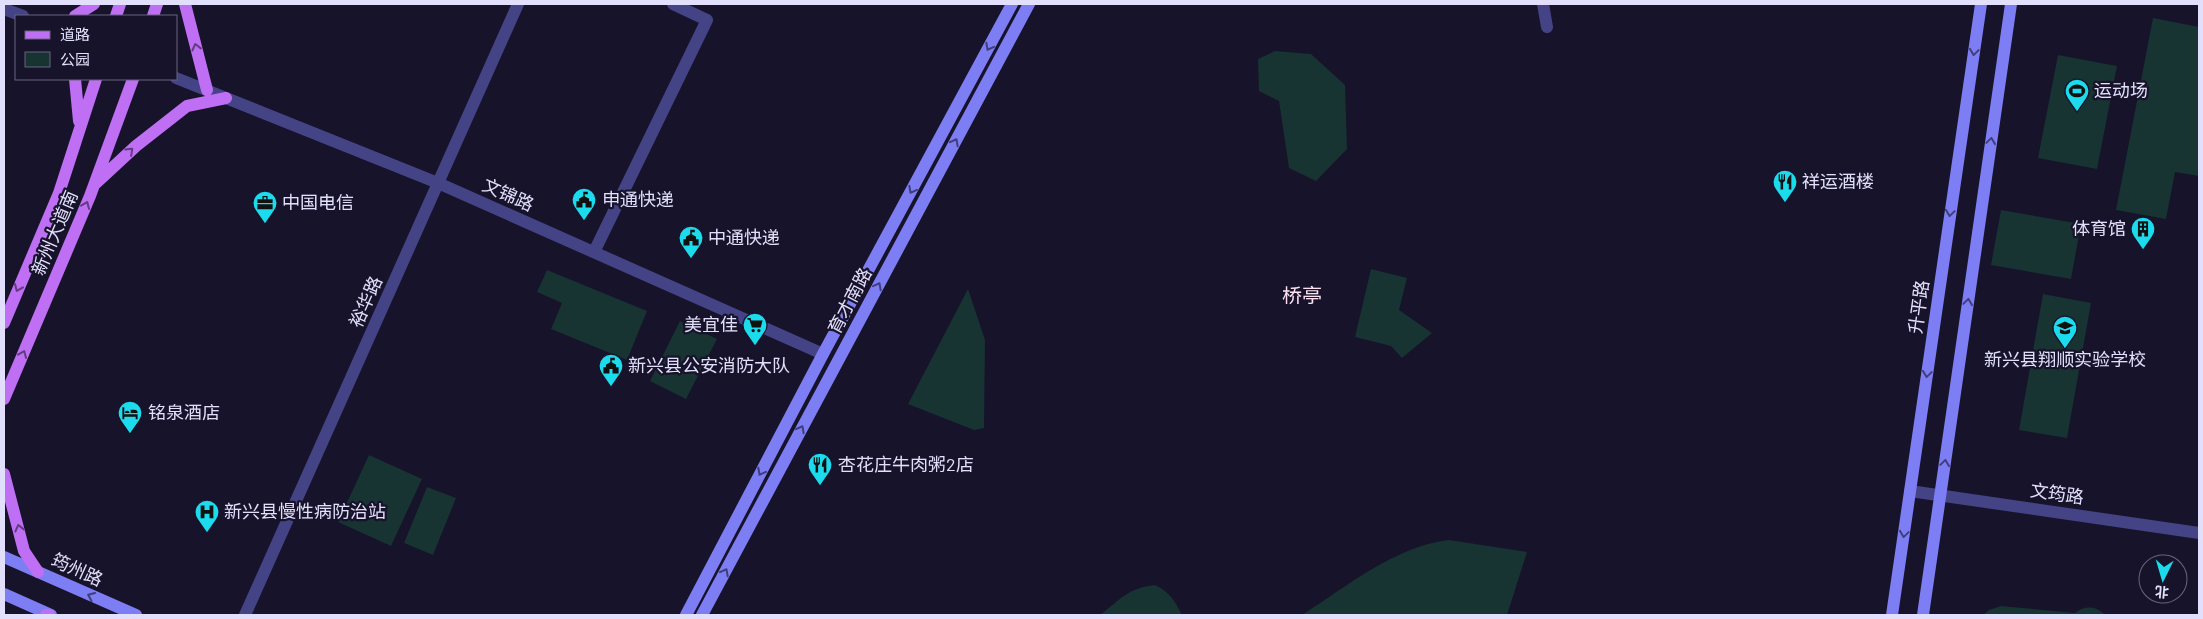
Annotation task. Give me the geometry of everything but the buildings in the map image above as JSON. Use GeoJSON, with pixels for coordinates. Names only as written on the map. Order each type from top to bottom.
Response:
{"type":"FeatureCollection","features":[{"type":"Feature","properties":{"kind":"main road"},"geometry":{"type":"LineString","coordinates":[[77,15],[94,4]]}},
{"type":"Feature","properties":{"kind":"main road"},"geometry":{"type":"LineString","coordinates":[[185,4],[207,90]]}},
{"type":"Feature","properties":{"kind":"main road"},"geometry":{"type":"LineString","coordinates":[[75,80],[79,130]]}},
{"type":"Feature","properties":{"kind":"main road","name":"新州大道南"},"geometry":{"type":"LineString","coordinates":[[4,323],[59,193],[96,80]]}},
{"type":"Feature","properties":{"kind":"main road","name":"新州大道南"},"geometry":{"type":"LineString","coordinates":[[4,399],[94,184],[133,80]]}},
{"type":"Feature","properties":{"kind":"main road"},"geometry":{"type":"LineString","coordinates":[[94,184],[136,146],[187,106],[226,98]]}},
{"type":"Feature","properties":{"kind":"main road"},"geometry":{"type":"LineString","coordinates":[[4,474],[24,551],[38,572]]}},
{"type":"Feature","properties":{"kind":"street","name":"裕华路"},"geometry":{"type":"LineString","coordinates":[[245,615],[518,4]]}},
{"type":"Feature","properties":{"kind":"street"},"geometry":{"type":"LineString","coordinates":[[594,252],[707,20],[673,4]]}},
{"type":"Feature","properties":{"kind":"street","name":"育才南路"},"geometry":{"type":"LineString","coordinates":[[686,615],[823,354],[1012,4]]}},
{"type":"Feature","properties":{"kind":"street","name":"育才南路"},"geometry":{"type":"LineString","coordinates":[[702,615],[1029,4]]}},
{"type":"Feature","properties":{"kind":"street"},"geometry":{"type":"LineString","coordinates":[[1543,4],[1547,27]]}},
{"type":"Feature","properties":{"kind":"street","name":"升平路"},"geometry":{"type":"LineString","coordinates":[[1892,615],[1981,4]]}},
{"type":"Feature","properties":{"kind":"street"},"geometry":{"type":"LineString","coordinates":[[1923,615],[2011,4]]}},
{"type":"Feature","properties":{"kind":"street"},"geometry":{"type":"LineString","coordinates":[[4,8],[21,15]]}},
{"type":"Feature","properties":{"kind":"street","name":"文锦路"},"geometry":{"type":"LineString","coordinates":[[178,79],[438,184],[823,354]]}},
{"type":"Feature","properties":{"kind":"street","name":"文筠路"},"geometry":{"type":"LineString","coordinates":[[1910,491],[2199,532]]}},
{"type":"Feature","properties":{"kind":"street","name":"筠州路"},"geometry":{"type":"LineString","coordinates":[[4,557],[136,615]]}},
{"type":"Feature","properties":{"kind":"street"},"geometry":{"type":"LineString","coordinates":[[4,594],[49,615]]}},
{"type":"Feature","properties":{"kind":"green space"},"geometry":{"type":"Polygon","coordinates":[[[2153,18],[2199,27],[2199,176],[2175,172],[2166,219],[2116,210],[2153,18]]]}},
{"type":"Feature","properties":{"kind":"green space"},"geometry":{"type":"Polygon","coordinates":[[[1275,51],[1311,54],[1345,85],[1347,149],[1316,181],[1289,168],[1279,101],[1259,91],[1258,59],[1275,51]]]}},
{"type":"Feature","properties":{"kind":"green space","name":"运动场"},"geometry":{"type":"Polygon","coordinates":[[[2058,55],[2117,66],[2097,169],[2038,158],[2058,55]]]}},
{"type":"Feature","properties":{"kind":"green space"},"geometry":{"type":"Polygon","coordinates":[[[2001,210],[2081,224],[2071,279],[1991,265],[2001,210]]]}},
{"type":"Feature","properties":{"kind":"green space"},"geometry":{"type":"Polygon","coordinates":[[[1371,269],[1407,278],[1399,310],[1432,333],[1402,358],[1391,346],[1355,337],[1371,269]]]}},
{"type":"Feature","properties":{"kind":"green space"},"geometry":{"type":"Polygon","coordinates":[[[547,270],[647,311],[627,360],[551,329],[562,303],[537,292],[547,270]]]}},
{"type":"Feature","properties":{"kind":"green space"},"geometry":{"type":"Polygon","coordinates":[[[968,289],[985,340],[984,428],[974,430],[908,404],[968,289]]]}},
{"type":"Feature","properties":{"kind":"green space"},"geometry":{"type":"Polygon","coordinates":[[[2043,294],[2091,303],[2067,438],[2019,430],[2043,294]]]}},
{"type":"Feature","properties":{"kind":"green space"},"geometry":{"type":"Polygon","coordinates":[[[680,321],[717,339],[686,399],[650,381],[680,321]]]}},
{"type":"Feature","properties":{"kind":"green space"},"geometry":{"type":"Polygon","coordinates":[[[369,455],[422,479],[391,546],[338,522],[369,455]]]}},
{"type":"Feature","properties":{"kind":"green space"},"geometry":{"type":"Polygon","coordinates":[[[427,487],[456,498],[433,555],[404,543],[427,487]]]}},
{"type":"Feature","properties":{"kind":"green space"},"geometry":{"type":"Polygon","coordinates":[[[1449,540],[1527,552],[1507,615],[1302,615],[1390,559],[1409,550],[1449,540]]]}},
{"type":"Feature","properties":{"kind":"green space"},"geometry":{"type":"Polygon","coordinates":[[[1155,585],[1172,597],[1182,615],[1100,615],[1131,592],[1146,586],[1155,585]]]}},
{"type":"Feature","properties":{"kind":"green space"},"geometry":{"type":"Polygon","coordinates":[[[2001,606],[2075,613],[2087,608],[2095,608],[2105,615],[1983,615],[1989,610],[2001,606]]]}},
{"type":"Feature","properties":{"kind":"place","name":"运动场"},"geometry":{"type":"Point","coordinates":[2077,112]}},
{"type":"Feature","properties":{"kind":"place","name":"祥运酒楼"},"geometry":{"type":"Point","coordinates":[1785,203]}},
{"type":"Feature","properties":{"kind":"place","name":"申通快递"},"geometry":{"type":"Point","coordinates":[584,221]}},
{"type":"Feature","properties":{"kind":"place","name":"中国电信"},"geometry":{"type":"Point","coordinates":[265,224]}},
{"type":"Feature","properties":{"kind":"place","name":"体育馆"},"geometry":{"type":"Point","coordinates":[2143,250]}},
{"type":"Feature","properties":{"kind":"place","name":"中通快递"},"geometry":{"type":"Point","coordinates":[691,259]}},
{"type":"Feature","properties":{"kind":"place","name":"美宜佳"},"geometry":{"type":"Point","coordinates":[755,346]}},
{"type":"Feature","properties":{"kind":"place","name":"新兴县翔顺实验学校"},"geometry":{"type":"Point","coordinates":[2065,349]}},
{"type":"Feature","properties":{"kind":"place","name":"新兴县公安消防大队"},"geometry":{"type":"Point","coordinates":[611,387]}},
{"type":"Feature","properties":{"kind":"place","name":"铭泉酒店"},"geometry":{"type":"Point","coordinates":[130,434]}},
{"type":"Feature","properties":{"kind":"place","name":"杏花庄牛肉粥2店"},"geometry":{"type":"Point","coordinates":[820,486]}},
{"type":"Feature","properties":{"kind":"place","name":"新兴县慢性病防治站"},"geometry":{"type":"Point","coordinates":[207,533]}},
{"type":"Feature","properties":{"kind":"district","name":"桥亭"},"geometry":{"type":"Point","coordinates":[1302,296]}}]}
